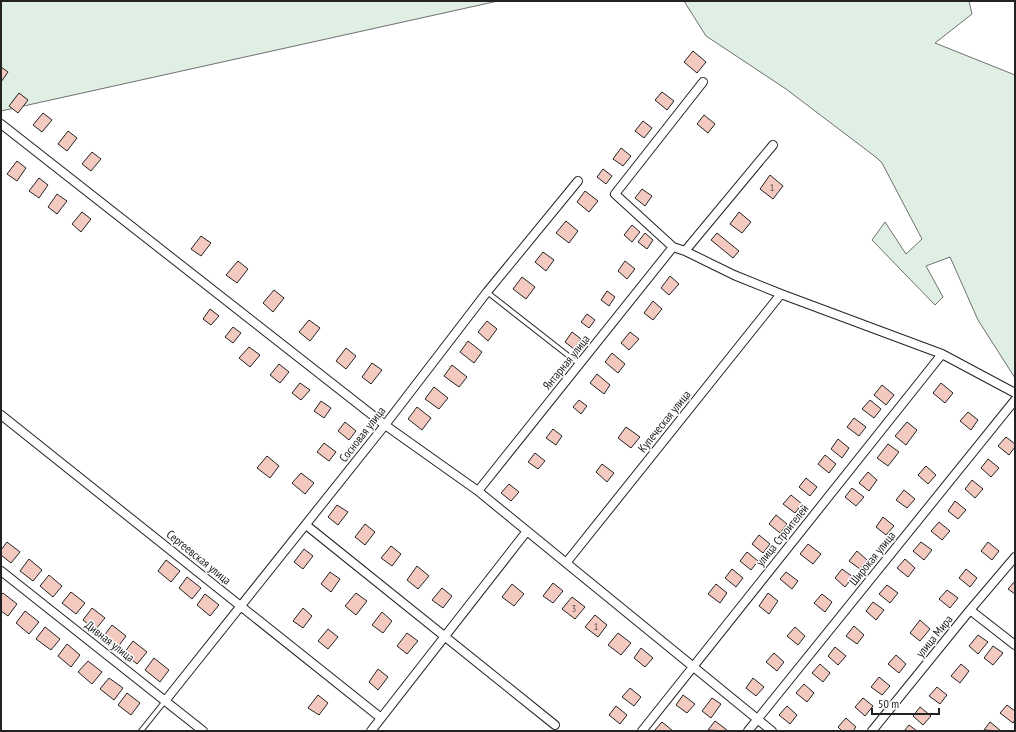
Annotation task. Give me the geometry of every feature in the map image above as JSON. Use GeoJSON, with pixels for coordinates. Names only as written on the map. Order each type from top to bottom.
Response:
{"type":"FeatureCollection","features":[{"type":"Feature","properties":{"kind":"street"},"geometry":{"type":"LineString","coordinates":[[703,82],[615,194],[673,247],[685,251],[734,275],[781,294],[942,354],[1015,392]]}},
{"type":"Feature","properties":{"kind":"street"},"geometry":{"type":"LineString","coordinates":[[1,124],[385,425],[478,491],[772,731]]}},
{"type":"Feature","properties":{"kind":"street"},"geometry":{"type":"LineString","coordinates":[[685,251],[773,145]]}},
{"type":"Feature","properties":{"kind":"street","name":"Сосновая улица"},"geometry":{"type":"LineString","coordinates":[[165,700],[385,425],[486,292],[578,181]]}},
{"type":"Feature","properties":{"kind":"street","name":"Янтарная улица"},"geometry":{"type":"LineString","coordinates":[[478,491],[673,247]]}},
{"type":"Feature","properties":{"kind":"street","name":"Купеческая улица"},"geometry":{"type":"LineString","coordinates":[[566,563],[781,294]]}},
{"type":"Feature","properties":{"kind":"street","name":"улица Строителей"},"geometry":{"type":"LineString","coordinates":[[642,731],[942,354]]}},
{"type":"Feature","properties":{"kind":"street","name":"Широкая улица"},"geometry":{"type":"LineString","coordinates":[[748,731],[1015,400]]}},
{"type":"Feature","properties":{"kind":"street","name":"Сергеевская улица"},"geometry":{"type":"LineString","coordinates":[[1,415],[381,718]]}},
{"type":"Feature","properties":{"kind":"street"},"geometry":{"type":"LineString","coordinates":[[306,525],[555,726]]}},
{"type":"Feature","properties":{"kind":"street"},"geometry":{"type":"LineString","coordinates":[[371,731],[527,531]]}},
{"type":"Feature","properties":{"kind":"street","name":"улица Мира"},"geometry":{"type":"LineString","coordinates":[[872,731],[1015,557]]}},
{"type":"Feature","properties":{"kind":"street","name":"Дивная улица"},"geometry":{"type":"LineString","coordinates":[[1,571],[203,731]]}},
{"type":"Feature","properties":{"kind":"street"},"geometry":{"type":"LineString","coordinates":[[970,610],[1015,645]]}},
{"type":"Feature","properties":{"kind":"lane"},"geometry":{"type":"LineString","coordinates":[[486,292],[579,364]]}},
{"type":"Feature","properties":{"kind":"lane"},"geometry":{"type":"LineString","coordinates":[[141,731],[165,700]]}},
{"type":"Feature","properties":{"kind":"green space"},"geometry":{"type":"Polygon","coordinates":[[[1,1],[498,1],[1,111],[1,1]]]}},
{"type":"Feature","properties":{"kind":"green space"},"geometry":{"type":"Polygon","coordinates":[[[684,1],[969,1],[972,14],[935,43],[1015,75],[1015,378],[978,320],[950,257],[926,266],[943,297],[935,305],[872,240],[885,222],[906,254],[922,239],[882,163],[786,89],[706,36],[684,1]]]}},
{"type":"Feature","properties":{"kind":"building"},"geometry":{"type":"Polygon","coordinates":[[[693,51],[706,62],[697,73],[684,62],[693,51]]]}},
{"type":"Feature","properties":{"kind":"building"},"geometry":{"type":"Polygon","coordinates":[[[1,67],[8,72],[1,82],[1,67]]]}},
{"type":"Feature","properties":{"kind":"building"},"geometry":{"type":"Polygon","coordinates":[[[662,92],[674,101],[667,110],[655,100],[662,92]]]}},
{"type":"Feature","properties":{"kind":"building"},"geometry":{"type":"Polygon","coordinates":[[[19,93],[28,100],[18,113],[9,106],[19,93]]]}},
{"type":"Feature","properties":{"kind":"building"},"geometry":{"type":"Polygon","coordinates":[[[43,113],[52,120],[42,132],[33,125],[43,113]]]}},
{"type":"Feature","properties":{"kind":"building"},"geometry":{"type":"Polygon","coordinates":[[[704,115],[715,124],[708,133],[697,124],[704,115]]]}},
{"type":"Feature","properties":{"kind":"building"},"geometry":{"type":"Polygon","coordinates":[[[643,121],[652,128],[644,138],[635,131],[643,121]]]}},
{"type":"Feature","properties":{"kind":"building"},"geometry":{"type":"Polygon","coordinates":[[[68,131],[77,138],[67,151],[58,144],[68,131]]]}},
{"type":"Feature","properties":{"kind":"building"},"geometry":{"type":"Polygon","coordinates":[[[621,148],[631,156],[623,166],[613,159],[621,148]]]}},
{"type":"Feature","properties":{"kind":"building"},"geometry":{"type":"Polygon","coordinates":[[[92,152],[101,159],[91,171],[82,164],[92,152]]]}},
{"type":"Feature","properties":{"kind":"building"},"geometry":{"type":"Polygon","coordinates":[[[17,161],[26,168],[17,181],[7,174],[17,161]]]}},
{"type":"Feature","properties":{"kind":"building"},"geometry":{"type":"Polygon","coordinates":[[[603,169],[612,176],[606,184],[597,177],[603,169]]]}},
{"type":"Feature","properties":{"kind":"building"},"geometry":{"type":"Polygon","coordinates":[[[770,175],[783,186],[773,199],[760,189],[770,175]]]}},
{"type":"Feature","properties":{"kind":"building"},"geometry":{"type":"Polygon","coordinates":[[[39,178],[48,185],[39,198],[29,191],[39,178]]]}},
{"type":"Feature","properties":{"kind":"building"},"geometry":{"type":"Polygon","coordinates":[[[642,189],[652,196],[645,206],[635,198],[642,189]]]}},
{"type":"Feature","properties":{"kind":"building"},"geometry":{"type":"Polygon","coordinates":[[[585,191],[598,201],[589,212],[577,202],[585,191]]]}},
{"type":"Feature","properties":{"kind":"building"},"geometry":{"type":"Polygon","coordinates":[[[57,194],[67,201],[57,214],[48,207],[57,194]]]}},
{"type":"Feature","properties":{"kind":"building"},"geometry":{"type":"Polygon","coordinates":[[[82,212],[91,219],[81,232],[72,224],[82,212]]]}},
{"type":"Feature","properties":{"kind":"building"},"geometry":{"type":"Polygon","coordinates":[[[739,212],[751,222],[742,233],[730,224],[739,212]]]}},
{"type":"Feature","properties":{"kind":"building"},"geometry":{"type":"Polygon","coordinates":[[[566,221],[578,231],[569,243],[556,233],[566,221]]]}},
{"type":"Feature","properties":{"kind":"building"},"geometry":{"type":"Polygon","coordinates":[[[632,225],[640,232],[632,242],[624,235],[632,225]]]}},
{"type":"Feature","properties":{"kind":"building"},"geometry":{"type":"Polygon","coordinates":[[[645,233],[653,240],[647,249],[638,242],[645,233]]]}},
{"type":"Feature","properties":{"kind":"building"},"geometry":{"type":"Polygon","coordinates":[[[717,233],[739,251],[733,258],[711,240],[717,233]]]}},
{"type":"Feature","properties":{"kind":"building"},"geometry":{"type":"Polygon","coordinates":[[[201,236],[211,243],[201,256],[191,249],[201,236]]]}},
{"type":"Feature","properties":{"kind":"building"},"geometry":{"type":"Polygon","coordinates":[[[543,252],[554,260],[546,271],[535,262],[543,252]]]}},
{"type":"Feature","properties":{"kind":"building"},"geometry":{"type":"Polygon","coordinates":[[[238,261],[248,269],[237,283],[226,275],[238,261]]]}},
{"type":"Feature","properties":{"kind":"building"},"geometry":{"type":"Polygon","coordinates":[[[625,261],[635,269],[627,279],[618,271],[625,261]]]}},
{"type":"Feature","properties":{"kind":"building"},"geometry":{"type":"Polygon","coordinates":[[[670,276],[679,284],[669,295],[661,288],[670,276]]]}},
{"type":"Feature","properties":{"kind":"building"},"geometry":{"type":"Polygon","coordinates":[[[522,277],[535,287],[526,299],[513,289],[522,277]]]}},
{"type":"Feature","properties":{"kind":"building"},"geometry":{"type":"Polygon","coordinates":[[[274,290],[284,298],[273,312],[263,303],[274,290]]]}},
{"type":"Feature","properties":{"kind":"building"},"geometry":{"type":"Polygon","coordinates":[[[607,291],[615,297],[609,306],[601,300],[607,291]]]}},
{"type":"Feature","properties":{"kind":"building"},"geometry":{"type":"Polygon","coordinates":[[[653,301],[662,309],[653,320],[644,313],[653,301]]]}},
{"type":"Feature","properties":{"kind":"building"},"geometry":{"type":"Polygon","coordinates":[[[210,309],[219,316],[211,325],[203,319],[210,309]]]}},
{"type":"Feature","properties":{"kind":"building"},"geometry":{"type":"Polygon","coordinates":[[[587,314],[595,320],[589,328],[581,322],[587,314]]]}},
{"type":"Feature","properties":{"kind":"building"},"geometry":{"type":"Polygon","coordinates":[[[309,320],[320,328],[310,341],[299,332],[309,320]]]}},
{"type":"Feature","properties":{"kind":"building"},"geometry":{"type":"Polygon","coordinates":[[[487,321],[497,329],[488,341],[478,332],[487,321]]]}},
{"type":"Feature","properties":{"kind":"building"},"geometry":{"type":"Polygon","coordinates":[[[233,327],[241,333],[233,343],[225,337],[233,327]]]}},
{"type":"Feature","properties":{"kind":"building"},"geometry":{"type":"Polygon","coordinates":[[[572,332],[581,339],[574,349],[565,342],[572,332]]]}},
{"type":"Feature","properties":{"kind":"building"},"geometry":{"type":"Polygon","coordinates":[[[630,332],[639,339],[629,350],[621,343],[630,332]]]}},
{"type":"Feature","properties":{"kind":"building"},"geometry":{"type":"Polygon","coordinates":[[[468,341],[482,352],[474,363],[460,352],[468,341]]]}},
{"type":"Feature","properties":{"kind":"building"},"geometry":{"type":"Polygon","coordinates":[[[249,347],[260,355],[250,367],[239,358],[249,347]]]}},
{"type":"Feature","properties":{"kind":"building"},"geometry":{"type":"Polygon","coordinates":[[[346,348],[356,356],[346,369],[336,361],[346,348]]]}},
{"type":"Feature","properties":{"kind":"building"},"geometry":{"type":"Polygon","coordinates":[[[612,353],[625,364],[618,373],[605,362],[612,353]]]}},
{"type":"Feature","properties":{"kind":"building"},"geometry":{"type":"Polygon","coordinates":[[[372,363],[382,370],[371,384],[362,377],[372,363]]]}},
{"type":"Feature","properties":{"kind":"building"},"geometry":{"type":"Polygon","coordinates":[[[279,364],[289,372],[280,383],[270,375],[279,364]]]}},
{"type":"Feature","properties":{"kind":"building"},"geometry":{"type":"Polygon","coordinates":[[[452,365],[467,377],[459,387],[444,376],[452,365]]]}},
{"type":"Feature","properties":{"kind":"building"},"geometry":{"type":"Polygon","coordinates":[[[597,374],[610,385],[604,394],[590,383],[597,374]]]}},
{"type":"Feature","properties":{"kind":"building"},"geometry":{"type":"Polygon","coordinates":[[[300,383],[310,390],[301,400],[292,393],[300,383]]]}},
{"type":"Feature","properties":{"kind":"building"},"geometry":{"type":"Polygon","coordinates":[[[941,383],[953,393],[945,403],[933,393],[941,383]]]}},
{"type":"Feature","properties":{"kind":"building"},"geometry":{"type":"Polygon","coordinates":[[[882,385],[894,395],[886,405],[874,395],[882,385]]]}},
{"type":"Feature","properties":{"kind":"building"},"geometry":{"type":"Polygon","coordinates":[[[434,387],[448,398],[439,409],[425,399],[434,387]]]}},
{"type":"Feature","properties":{"kind":"building"},"geometry":{"type":"Polygon","coordinates":[[[579,400],[587,406],[581,414],[573,407],[579,400]]]}},
{"type":"Feature","properties":{"kind":"building"},"geometry":{"type":"Polygon","coordinates":[[[870,400],[881,409],[874,418],[862,409],[870,400]]]}},
{"type":"Feature","properties":{"kind":"building"},"geometry":{"type":"Polygon","coordinates":[[[321,401],[331,408],[324,418],[314,411],[321,401]]]}},
{"type":"Feature","properties":{"kind":"building"},"geometry":{"type":"Polygon","coordinates":[[[417,407],[431,418],[422,430],[408,419],[417,407]]]}},
{"type":"Feature","properties":{"kind":"building"},"geometry":{"type":"Polygon","coordinates":[[[968,412],[978,420],[971,430],[960,421],[968,412]]]}},
{"type":"Feature","properties":{"kind":"building"},"geometry":{"type":"Polygon","coordinates":[[[854,418],[866,427],[859,436],[847,427],[854,418]]]}},
{"type":"Feature","properties":{"kind":"building"},"geometry":{"type":"Polygon","coordinates":[[[345,422],[356,431],[349,440],[338,431],[345,422]]]}},
{"type":"Feature","properties":{"kind":"building"},"geometry":{"type":"Polygon","coordinates":[[[907,422],[917,430],[906,445],[895,436],[907,422]]]}},
{"type":"Feature","properties":{"kind":"building"},"geometry":{"type":"Polygon","coordinates":[[[626,427],[640,437],[631,448],[618,438],[626,427]]]}},
{"type":"Feature","properties":{"kind":"building"},"geometry":{"type":"Polygon","coordinates":[[[553,429],[562,436],[556,445],[546,438],[553,429]]]}},
{"type":"Feature","properties":{"kind":"building"},"geometry":{"type":"Polygon","coordinates":[[[1006,437],[1015,444],[1015,447],[1009,455],[998,446],[1006,437]]]}},
{"type":"Feature","properties":{"kind":"building"},"geometry":{"type":"Polygon","coordinates":[[[838,439],[849,448],[842,458],[831,449],[838,439]]]}},
{"type":"Feature","properties":{"kind":"building"},"geometry":{"type":"Polygon","coordinates":[[[324,443],[336,452],[329,461],[317,452],[324,443]]]}},
{"type":"Feature","properties":{"kind":"building"},"geometry":{"type":"Polygon","coordinates":[[[888,444],[899,452],[888,466],[877,458],[888,444]]]}},
{"type":"Feature","properties":{"kind":"building"},"geometry":{"type":"Polygon","coordinates":[[[535,453],[545,461],[538,469],[528,462],[535,453]]]}},
{"type":"Feature","properties":{"kind":"building"},"geometry":{"type":"Polygon","coordinates":[[[825,455],[836,464],[829,473],[818,464],[825,455]]]}},
{"type":"Feature","properties":{"kind":"building"},"geometry":{"type":"Polygon","coordinates":[[[267,456],[279,466],[270,478],[257,468],[267,456]]]}},
{"type":"Feature","properties":{"kind":"building"},"geometry":{"type":"Polygon","coordinates":[[[988,459],[999,468],[991,477],[981,468],[988,459]]]}},
{"type":"Feature","properties":{"kind":"building"},"geometry":{"type":"Polygon","coordinates":[[[602,464],[614,473],[607,482],[596,472],[602,464]]]}},
{"type":"Feature","properties":{"kind":"building"},"geometry":{"type":"Polygon","coordinates":[[[926,466],[936,475],[928,484],[918,475],[926,466]]]}},
{"type":"Feature","properties":{"kind":"building"},"geometry":{"type":"Polygon","coordinates":[[[868,472],[877,480],[869,491],[859,483],[868,472]]]}},
{"type":"Feature","properties":{"kind":"building"},"geometry":{"type":"Polygon","coordinates":[[[301,473],[314,483],[305,494],[292,483],[301,473]]]}},
{"type":"Feature","properties":{"kind":"building"},"geometry":{"type":"Polygon","coordinates":[[[806,478],[817,487],[810,496],[799,487],[806,478]]]}},
{"type":"Feature","properties":{"kind":"building"},"geometry":{"type":"Polygon","coordinates":[[[972,480],[983,489],[975,498],[965,489],[972,480]]]}},
{"type":"Feature","properties":{"kind":"building"},"geometry":{"type":"Polygon","coordinates":[[[509,484],[519,492],[511,501],[501,493],[509,484]]]}},
{"type":"Feature","properties":{"kind":"building"},"geometry":{"type":"Polygon","coordinates":[[[852,488],[864,497],[856,506],[845,497],[852,488]]]}},
{"type":"Feature","properties":{"kind":"building"},"geometry":{"type":"Polygon","coordinates":[[[904,490],[915,499],[907,508],[896,500],[904,490]]]}},
{"type":"Feature","properties":{"kind":"building"},"geometry":{"type":"Polygon","coordinates":[[[791,495],[802,504],[795,513],[783,504],[791,495]]]}},
{"type":"Feature","properties":{"kind":"building"},"geometry":{"type":"Polygon","coordinates":[[[955,501],[966,510],[958,519],[948,511],[955,501]]]}},
{"type":"Feature","properties":{"kind":"building"},"geometry":{"type":"Polygon","coordinates":[[[337,505],[348,512],[338,525],[328,517],[337,505]]]}},
{"type":"Feature","properties":{"kind":"building"},"geometry":{"type":"Polygon","coordinates":[[[776,515],[787,524],[780,533],[769,524],[776,515]]]}},
{"type":"Feature","properties":{"kind":"building"},"geometry":{"type":"Polygon","coordinates":[[[883,517],[894,526],[886,535],[876,527],[883,517]]]}},
{"type":"Feature","properties":{"kind":"building"},"geometry":{"type":"Polygon","coordinates":[[[939,522],[950,531],[942,540],[931,531],[939,522]]]}},
{"type":"Feature","properties":{"kind":"building"},"geometry":{"type":"Polygon","coordinates":[[[365,524],[375,532],[365,545],[355,537],[365,524]]]}},
{"type":"Feature","properties":{"kind":"building"},"geometry":{"type":"Polygon","coordinates":[[[759,535],[770,544],[763,553],[752,544],[759,535]]]}},
{"type":"Feature","properties":{"kind":"building"},"geometry":{"type":"Polygon","coordinates":[[[7,542],[20,552],[11,563],[1,555],[1,550],[7,542]]]}},
{"type":"Feature","properties":{"kind":"building"},"geometry":{"type":"Polygon","coordinates":[[[921,542],[932,550],[924,560],[913,551],[921,542]]]}},
{"type":"Feature","properties":{"kind":"building"},"geometry":{"type":"Polygon","coordinates":[[[988,542],[999,551],[992,560],[981,551],[988,542]]]}},
{"type":"Feature","properties":{"kind":"building"},"geometry":{"type":"Polygon","coordinates":[[[808,544],[821,554],[813,564],[800,554],[808,544]]]}},
{"type":"Feature","properties":{"kind":"building"},"geometry":{"type":"Polygon","coordinates":[[[391,546],[401,554],[392,566],[381,558],[391,546]]]}},
{"type":"Feature","properties":{"kind":"building"},"geometry":{"type":"Polygon","coordinates":[[[304,549],[313,556],[303,569],[294,562],[304,549]]]}},
{"type":"Feature","properties":{"kind":"building"},"geometry":{"type":"Polygon","coordinates":[[[857,551],[867,560],[860,569],[849,561],[857,551]]]}},
{"type":"Feature","properties":{"kind":"building"},"geometry":{"type":"Polygon","coordinates":[[[747,552],[758,561],[751,570],[740,561],[747,552]]]}},
{"type":"Feature","properties":{"kind":"building"},"geometry":{"type":"Polygon","coordinates":[[[29,559],[42,570],[33,581],[20,571],[29,559]]]}},
{"type":"Feature","properties":{"kind":"building"},"geometry":{"type":"Polygon","coordinates":[[[905,559],[915,568],[908,577],[897,568],[905,559]]]}},
{"type":"Feature","properties":{"kind":"building"},"geometry":{"type":"Polygon","coordinates":[[[166,560],[180,571],[171,582],[158,571],[166,560]]]}},
{"type":"Feature","properties":{"kind":"building"},"geometry":{"type":"Polygon","coordinates":[[[417,566],[429,576],[418,589],[407,580],[417,566]]]}},
{"type":"Feature","properties":{"kind":"building"},"geometry":{"type":"Polygon","coordinates":[[[732,569],[743,578],[736,587],[725,578],[732,569]]]}},
{"type":"Feature","properties":{"kind":"building"},"geometry":{"type":"Polygon","coordinates":[[[842,569],[853,577],[845,587],[835,578],[842,569]]]}},
{"type":"Feature","properties":{"kind":"building"},"geometry":{"type":"Polygon","coordinates":[[[966,569],[977,578],[970,587],[959,578],[966,569]]]}},
{"type":"Feature","properties":{"kind":"building"},"geometry":{"type":"Polygon","coordinates":[[[330,572],[340,579],[331,592],[321,584],[330,572]]]}},
{"type":"Feature","properties":{"kind":"building"},"geometry":{"type":"Polygon","coordinates":[[[786,572],[798,581],[792,589],[780,579],[786,572]]]}},
{"type":"Feature","properties":{"kind":"building"},"geometry":{"type":"Polygon","coordinates":[[[49,575],[62,586],[53,597],[40,586],[49,575]]]}},
{"type":"Feature","properties":{"kind":"building"},"geometry":{"type":"Polygon","coordinates":[[[187,577],[201,588],[192,599],[179,588],[187,577]]]}},
{"type":"Feature","properties":{"kind":"building"},"geometry":{"type":"Polygon","coordinates":[[[1015,581],[1015,594],[1008,589],[1015,581]]]}},
{"type":"Feature","properties":{"kind":"building"},"geometry":{"type":"Polygon","coordinates":[[[553,583],[563,591],[553,603],[543,596],[553,583]]]}},
{"type":"Feature","properties":{"kind":"building"},"geometry":{"type":"Polygon","coordinates":[[[512,584],[524,594],[514,606],[502,597],[512,584]]]}},
{"type":"Feature","properties":{"kind":"building"},"geometry":{"type":"Polygon","coordinates":[[[716,584],[727,593],[720,603],[708,594],[716,584]]]}},
{"type":"Feature","properties":{"kind":"building"},"geometry":{"type":"Polygon","coordinates":[[[887,585],[898,593],[890,603],[879,594],[887,585]]]}},
{"type":"Feature","properties":{"kind":"building"},"geometry":{"type":"Polygon","coordinates":[[[442,588],[452,596],[443,608],[432,600],[442,588]]]}},
{"type":"Feature","properties":{"kind":"building"},"geometry":{"type":"Polygon","coordinates":[[[947,590],[958,598],[950,608],[939,599],[947,590]]]}},
{"type":"Feature","properties":{"kind":"building"},"geometry":{"type":"Polygon","coordinates":[[[71,592],[85,603],[76,614],[62,603],[71,592]]]}},
{"type":"Feature","properties":{"kind":"building"},"geometry":{"type":"Polygon","coordinates":[[[3,593],[17,604],[8,616],[1,611],[1,595],[3,593]]]}},
{"type":"Feature","properties":{"kind":"building"},"geometry":{"type":"Polygon","coordinates":[[[356,593],[367,601],[356,615],[345,606],[356,593]]]}},
{"type":"Feature","properties":{"kind":"building"},"geometry":{"type":"Polygon","coordinates":[[[768,593],[778,601],[769,614],[759,606],[768,593]]]}},
{"type":"Feature","properties":{"kind":"building"},"geometry":{"type":"Polygon","coordinates":[[[205,594],[219,605],[210,616],[197,605],[205,594]]]}},
{"type":"Feature","properties":{"kind":"building"},"geometry":{"type":"Polygon","coordinates":[[[822,594],[832,602],[825,612],[814,603],[822,594]]]}},
{"type":"Feature","properties":{"kind":"building"},"geometry":{"type":"Polygon","coordinates":[[[572,597],[585,607],[575,619],[562,609],[572,597]]]}},
{"type":"Feature","properties":{"kind":"building"},"geometry":{"type":"Polygon","coordinates":[[[873,602],[884,610],[876,620],[866,611],[873,602]]]}},
{"type":"Feature","properties":{"kind":"building"},"geometry":{"type":"Polygon","coordinates":[[[92,608],[105,618],[95,630],[83,620],[92,608]]]}},
{"type":"Feature","properties":{"kind":"building"},"geometry":{"type":"Polygon","coordinates":[[[303,608],[312,616],[303,628],[293,621],[303,608]]]}},
{"type":"Feature","properties":{"kind":"building"},"geometry":{"type":"Polygon","coordinates":[[[25,611],[39,622],[29,634],[16,623],[25,611]]]}},
{"type":"Feature","properties":{"kind":"building"},"geometry":{"type":"Polygon","coordinates":[[[382,612],[392,621],[383,633],[372,625],[382,612]]]}},
{"type":"Feature","properties":{"kind":"building"},"geometry":{"type":"Polygon","coordinates":[[[595,615],[607,625],[598,637],[585,627],[595,615]]]}},
{"type":"Feature","properties":{"kind":"building"},"geometry":{"type":"Polygon","coordinates":[[[920,620],[930,629],[920,641],[910,633],[920,620]]]}},
{"type":"Feature","properties":{"kind":"building"},"geometry":{"type":"Polygon","coordinates":[[[112,625],[126,636],[117,648],[103,637],[112,625]]]}},
{"type":"Feature","properties":{"kind":"building"},"geometry":{"type":"Polygon","coordinates":[[[854,626],[864,635],[857,644],[846,636],[854,626]]]}},
{"type":"Feature","properties":{"kind":"building"},"geometry":{"type":"Polygon","coordinates":[[[45,627],[60,639],[51,650],[36,639],[45,627]]]}},
{"type":"Feature","properties":{"kind":"building"},"geometry":{"type":"Polygon","coordinates":[[[795,627],[805,636],[798,645],[787,636],[795,627]]]}},
{"type":"Feature","properties":{"kind":"building"},"geometry":{"type":"Polygon","coordinates":[[[328,629],[338,637],[328,649],[318,641],[328,629]]]}},
{"type":"Feature","properties":{"kind":"building"},"geometry":{"type":"Polygon","coordinates":[[[407,633],[418,641],[407,654],[397,646],[407,633]]]}},
{"type":"Feature","properties":{"kind":"building"},"geometry":{"type":"Polygon","coordinates":[[[618,633],[631,643],[621,655],[608,645],[618,633]]]}},
{"type":"Feature","properties":{"kind":"building"},"geometry":{"type":"Polygon","coordinates":[[[978,635],[988,642],[978,654],[969,646],[978,635]]]}},
{"type":"Feature","properties":{"kind":"building"},"geometry":{"type":"Polygon","coordinates":[[[133,641],[147,652],[137,664],[124,653],[133,641]]]}},
{"type":"Feature","properties":{"kind":"building"},"geometry":{"type":"Polygon","coordinates":[[[67,644],[80,655],[71,667],[58,656],[67,644]]]}},
{"type":"Feature","properties":{"kind":"building"},"geometry":{"type":"Polygon","coordinates":[[[993,646],[1003,653],[993,665],[984,658],[993,646]]]}},
{"type":"Feature","properties":{"kind":"building"},"geometry":{"type":"Polygon","coordinates":[[[835,647],[846,656],[838,665],[828,656],[835,647]]]}},
{"type":"Feature","properties":{"kind":"building"},"geometry":{"type":"Polygon","coordinates":[[[641,648],[653,658],[645,667],[634,658],[641,648]]]}},
{"type":"Feature","properties":{"kind":"building"},"geometry":{"type":"Polygon","coordinates":[[[774,653],[784,662],[777,671],[766,662],[774,653]]]}},
{"type":"Feature","properties":{"kind":"building"},"geometry":{"type":"Polygon","coordinates":[[[896,655],[906,664],[899,673],[888,664],[896,655]]]}},
{"type":"Feature","properties":{"kind":"building"},"geometry":{"type":"Polygon","coordinates":[[[154,658],[169,670],[160,682],[145,670],[154,658]]]}},
{"type":"Feature","properties":{"kind":"building"},"geometry":{"type":"Polygon","coordinates":[[[88,661],[102,672],[92,684],[78,672],[88,661]]]}},
{"type":"Feature","properties":{"kind":"building"},"geometry":{"type":"Polygon","coordinates":[[[820,664],[830,673],[823,682],[812,673],[820,664]]]}},
{"type":"Feature","properties":{"kind":"building"},"geometry":{"type":"Polygon","coordinates":[[[961,664],[969,671],[960,683],[951,676],[961,664]]]}},
{"type":"Feature","properties":{"kind":"building"},"geometry":{"type":"Polygon","coordinates":[[[378,669],[388,677],[378,690],[369,682],[378,669]]]}},
{"type":"Feature","properties":{"kind":"building"},"geometry":{"type":"Polygon","coordinates":[[[879,677],[890,686],[882,695],[871,687],[879,677]]]}},
{"type":"Feature","properties":{"kind":"building"},"geometry":{"type":"Polygon","coordinates":[[[109,678],[123,688],[114,700],[100,689],[109,678]]]}},
{"type":"Feature","properties":{"kind":"building"},"geometry":{"type":"Polygon","coordinates":[[[753,678],[764,687],[756,696],[746,688],[753,678]]]}},
{"type":"Feature","properties":{"kind":"building"},"geometry":{"type":"Polygon","coordinates":[[[804,684],[814,693],[807,702],[796,693],[804,684]]]}},
{"type":"Feature","properties":{"kind":"building"},"geometry":{"type":"Polygon","coordinates":[[[937,687],[947,695],[940,704],[929,696],[937,687]]]}},
{"type":"Feature","properties":{"kind":"building"},"geometry":{"type":"Polygon","coordinates":[[[630,688],[641,697],[634,706],[622,697],[630,688]]]}},
{"type":"Feature","properties":{"kind":"building"},"geometry":{"type":"Polygon","coordinates":[[[127,693],[140,703],[131,715],[118,705],[127,693]]]}},
{"type":"Feature","properties":{"kind":"building"},"geometry":{"type":"Polygon","coordinates":[[[318,695],[328,703],[319,715],[308,708],[318,695]]]}},
{"type":"Feature","properties":{"kind":"building"},"geometry":{"type":"Polygon","coordinates":[[[683,695],[695,704],[687,713],[676,705],[683,695]]]}},
{"type":"Feature","properties":{"kind":"building"},"geometry":{"type":"Polygon","coordinates":[[[712,698],[721,704],[711,718],[702,711],[712,698]]]}},
{"type":"Feature","properties":{"kind":"building"},"geometry":{"type":"Polygon","coordinates":[[[863,698],[873,706],[865,716],[855,707],[863,698]]]}},
{"type":"Feature","properties":{"kind":"building"},"geometry":{"type":"Polygon","coordinates":[[[1007,705],[1015,711],[1015,720],[1013,723],[1000,713],[1007,705]]]}},
{"type":"Feature","properties":{"kind":"building"},"geometry":{"type":"Polygon","coordinates":[[[616,706],[627,715],[620,724],[609,715],[616,706]]]}},
{"type":"Feature","properties":{"kind":"building"},"geometry":{"type":"Polygon","coordinates":[[[787,706],[797,715],[790,724],[779,715],[787,706]]]}},
{"type":"Feature","properties":{"kind":"building"},"geometry":{"type":"Polygon","coordinates":[[[920,707],[931,716],[923,725],[913,716],[920,707]]]}},
{"type":"Feature","properties":{"kind":"building"},"geometry":{"type":"Polygon","coordinates":[[[846,718],[856,727],[853,731],[842,731],[838,727],[846,718]]]}},
{"type":"Feature","properties":{"kind":"building"},"geometry":{"type":"Polygon","coordinates":[[[715,721],[727,730],[708,730],[715,721]]]}},
{"type":"Feature","properties":{"kind":"building"},"geometry":{"type":"Polygon","coordinates":[[[662,722],[673,731],[654,731],[662,722]]]}},
{"type":"Feature","properties":{"kind":"building"},"geometry":{"type":"Polygon","coordinates":[[[990,722],[1001,731],[984,730],[990,722]]]}},
{"type":"Feature","properties":{"kind":"building"},"geometry":{"type":"Polygon","coordinates":[[[909,725],[917,731],[904,731],[909,725]]]}}]}
